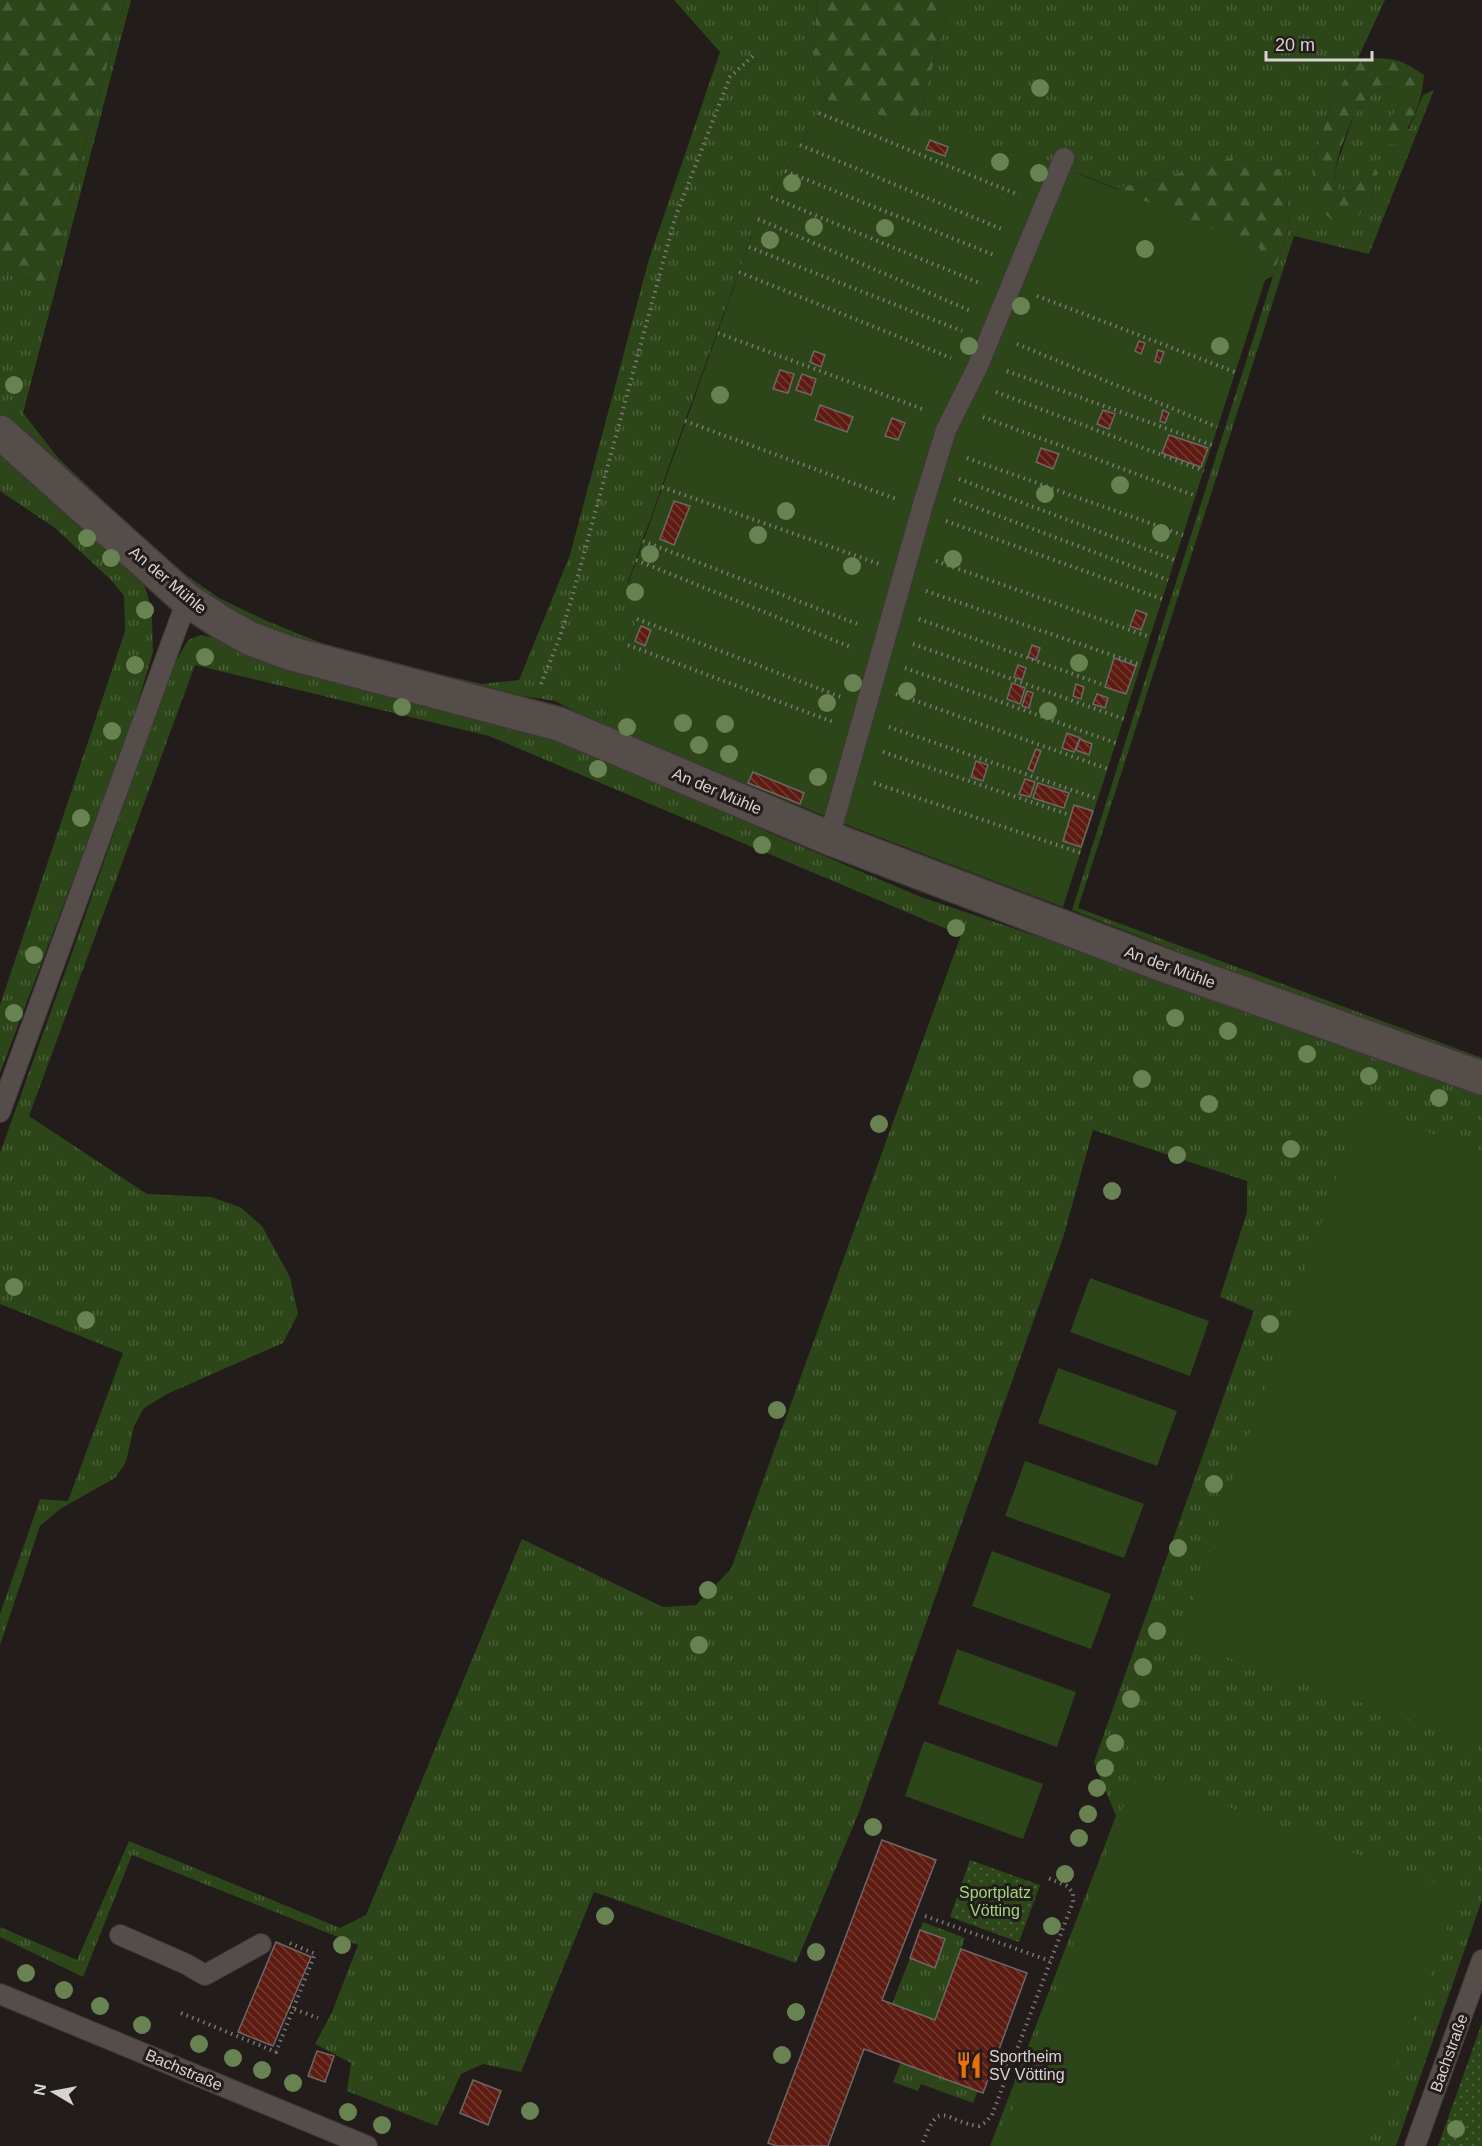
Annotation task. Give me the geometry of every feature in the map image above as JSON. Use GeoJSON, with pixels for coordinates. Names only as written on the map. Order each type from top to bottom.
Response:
{"type":"FeatureCollection","features":[{"type":"Feature","properties":{"kind":"street","name":"An der Mühle"},"geometry":{"type":"LineString","coordinates":[[0,432],[187,600],[249,638],[289,653],[529,716],[589,736],[829,838],[1166,966],[1482,1078]]}},
{"type":"Feature","properties":{"kind":"lane"},"geometry":{"type":"LineString","coordinates":[[829,838],[941,449],[1064,158]]}},
{"type":"Feature","properties":{"kind":"lane"},"geometry":{"type":"LineString","coordinates":[[0,1112],[187,600]]}},
{"type":"Feature","properties":{"kind":"lane"},"geometry":{"type":"LineString","coordinates":[[120,1935],[186,1964],[205,1975],[261,1944]]}},
{"type":"Feature","properties":{"kind":"lane","name":"Bachstraße"},"geometry":{"type":"LineString","coordinates":[[1415,2146],[1482,1960]]}},
{"type":"Feature","properties":{"kind":"lane","name":"Bachstraße"},"geometry":{"type":"LineString","coordinates":[[0,1994],[367,2146]]}},
{"type":"Feature","properties":{"kind":"path"},"geometry":{"type":"LineString","coordinates":[[529,716],[563,626],[675,218],[730,77],[755,54]]}},
{"type":"Feature","properties":{"kind":"path"},"geometry":{"type":"LineString","coordinates":[[819,112],[1044,205]]}},
{"type":"Feature","properties":{"kind":"path"},"geometry":{"type":"LineString","coordinates":[[800,145],[1030,241]]}},
{"type":"Feature","properties":{"kind":"path"},"geometry":{"type":"LineString","coordinates":[[785,171],[1019,265]]}},
{"type":"Feature","properties":{"kind":"path"},"geometry":{"type":"LineString","coordinates":[[771,197],[1009,290],[1235,372]]}},
{"type":"Feature","properties":{"kind":"path"},"geometry":{"type":"LineString","coordinates":[[758,219],[992,332],[1217,428]]}},
{"type":"Feature","properties":{"kind":"path"},"geometry":{"type":"LineString","coordinates":[[748,247],[992,332]]}},
{"type":"Feature","properties":{"kind":"path"},"geometry":{"type":"LineString","coordinates":[[739,272],[975,370],[1204,471]]}},
{"type":"Feature","properties":{"kind":"path"},"geometry":{"type":"LineString","coordinates":[[718,333],[1196,496]]}},
{"type":"Feature","properties":{"kind":"path"},"geometry":{"type":"LineString","coordinates":[[975,370],[1212,445]]}},
{"type":"Feature","properties":{"kind":"path"},"geometry":{"type":"LineString","coordinates":[[686,421],[1162,599]]}},
{"type":"Feature","properties":{"kind":"path"},"geometry":{"type":"LineString","coordinates":[[941,449],[1183,535]]}},
{"type":"Feature","properties":{"kind":"path"},"geometry":{"type":"LineString","coordinates":[[934,470],[1175,560]]}},
{"type":"Feature","properties":{"kind":"path"},"geometry":{"type":"LineString","coordinates":[[662,487],[1141,665]]}},
{"type":"Feature","properties":{"kind":"path"},"geometry":{"type":"LineString","coordinates":[[928,489],[1168,580]]}},
{"type":"Feature","properties":{"kind":"path"},"geometry":{"type":"LineString","coordinates":[[643,541],[886,635],[1124,719]]}},
{"type":"Feature","properties":{"kind":"path"},"geometry":{"type":"LineString","coordinates":[[910,552],[1150,637]]}},
{"type":"Feature","properties":{"kind":"path"},"geometry":{"type":"LineString","coordinates":[[636,560],[880,659],[1116,743]]}},
{"type":"Feature","properties":{"kind":"path"},"geometry":{"type":"LineString","coordinates":[[893,610],[1101,684]]}},
{"type":"Feature","properties":{"kind":"path"},"geometry":{"type":"LineString","coordinates":[[637,619],[861,725],[1070,815]]}},
{"type":"Feature","properties":{"kind":"path"},"geometry":{"type":"LineString","coordinates":[[628,645],[861,725],[1098,799]]}},
{"type":"Feature","properties":{"kind":"path"},"geometry":{"type":"LineString","coordinates":[[872,686],[1108,769]]}},
{"type":"Feature","properties":{"kind":"path"},"geometry":{"type":"LineString","coordinates":[[847,774],[1081,853]]}},
{"type":"Feature","properties":{"kind":"path"},"geometry":{"type":"LineString","coordinates":[[923,2142],[931,2121],[936,2117],[947,2116],[979,2126],[992,2115],[1073,1902],[1073,1893],[1067,1886],[1048,1878]]}},
{"type":"Feature","properties":{"kind":"path"},"geometry":{"type":"LineString","coordinates":[[926,1916],[1050,1961]]}},
{"type":"Feature","properties":{"kind":"path"},"geometry":{"type":"LineString","coordinates":[[181,2013],[276,2052],[291,2008],[315,1954],[274,1937],[261,1944]]}},
{"type":"Feature","properties":{"kind":"path"},"geometry":{"type":"LineString","coordinates":[[291,2008],[318,2018]]}},
{"type":"Feature","properties":{"kind":"path"},"geometry":{"type":"LineString","coordinates":[[995,2061],[1010,2067]]}},
{"type":"Feature","properties":{"kind":"green space"},"geometry":{"type":"Polygon","coordinates":[[[0,0],[125,0],[47,284],[0,271],[0,0]]]}},
{"type":"Feature","properties":{"kind":"green space"},"geometry":{"type":"Polygon","coordinates":[[[125,0],[131,0],[23,413],[59,459],[173,566],[219,598],[267,621],[329,646],[482,684],[519,680],[570,555],[649,259],[720,52],[674,0],[817,0],[813,71],[826,100],[758,219],[685,421],[628,582],[637,619],[602,725],[555,701],[390,669],[267,628],[216,603],[170,572],[71,480],[11,419],[0,414],[0,271],[47,284],[125,0]]]}},
{"type":"Feature","properties":{"kind":"green space"},"geometry":{"type":"Polygon","coordinates":[[[817,0],[950,0],[917,126],[826,100],[813,71],[817,0]]]}},
{"type":"Feature","properties":{"kind":"green space"},"geometry":{"type":"Polygon","coordinates":[[[950,0],[1385,0],[1358,58],[1332,100],[1312,167],[1355,220],[1370,203],[1378,173],[1351,192],[1339,189],[1334,173],[1354,115],[1374,90],[1397,86],[1401,101],[1385,130],[1409,129],[1423,95],[1434,90],[1369,254],[1294,236],[1078,908],[1482,1058],[1482,1066],[1336,1013],[1072,910],[1289,226],[1285,172],[1161,179],[1115,188],[1052,163],[917,126],[950,0]]]}},
{"type":"Feature","properties":{"kind":"green space"},"geometry":{"type":"Polygon","coordinates":[[[1358,58],[1386,59],[1408,65],[1424,75],[1423,85],[1415,112],[1397,145],[1384,143],[1385,130],[1401,101],[1396,86],[1374,90],[1354,115],[1341,147],[1334,173],[1339,189],[1351,192],[1361,170],[1374,166],[1378,173],[1370,203],[1355,220],[1335,223],[1316,205],[1312,167],[1332,100],[1358,58]]]}},
{"type":"Feature","properties":{"kind":"green space"},"geometry":{"type":"Polygon","coordinates":[[[826,100],[1052,163],[1260,248],[1266,277],[1063,907],[842,823],[602,725],[637,619],[622,601],[758,219],[826,100]]]}},
{"type":"Feature","properties":{"kind":"green space"},"geometry":{"type":"Polygon","coordinates":[[[1245,154],[1285,172],[1289,226],[1273,276],[1250,287],[1115,188],[1161,179],[1245,154]]]}},
{"type":"Feature","properties":{"kind":"green space"},"geometry":{"type":"Polygon","coordinates":[[[0,450],[142,580],[148,596],[152,619],[153,652],[129,732],[0,1073],[0,1005],[125,631],[124,596],[112,581],[55,528],[0,491],[0,450]]]}},
{"type":"Feature","properties":{"kind":"green space"},"geometry":{"type":"Polygon","coordinates":[[[200,635],[227,640],[536,732],[669,786],[770,833],[921,897],[1045,939],[1344,1048],[1482,1093],[1482,1900],[1396,2146],[990,2146],[1116,1816],[1094,1762],[1254,1311],[1220,1297],[1247,1212],[1247,1181],[1093,1130],[1063,1238],[859,1812],[796,1963],[594,1892],[521,2072],[483,2064],[461,2074],[437,2126],[347,2091],[351,2063],[315,2044],[332,2012],[358,1945],[132,1855],[83,1977],[0,1937],[0,1927],[77,1960],[129,1841],[340,1928],[366,1915],[522,1539],[663,1607],[696,1605],[731,1569],[961,935],[489,736],[195,665],[29,1116],[147,1194],[211,1197],[240,1207],[262,1226],[290,1277],[298,1314],[283,1343],[167,1394],[144,1408],[134,1426],[126,1462],[115,1478],[60,1509],[40,1526],[0,1645],[0,1614],[40,1499],[68,1501],[123,1353],[0,1304],[0,1153],[170,672],[188,640],[200,635]]]}},
{"type":"Feature","properties":{"kind":"green space"},"geometry":{"type":"Polygon","coordinates":[[[1360,1109],[1482,1151],[1482,1744],[1179,1641],[1360,1109]]]}},
{"type":"Feature","properties":{"kind":"green space"},"geometry":{"type":"Polygon","coordinates":[[[1090,1278],[1209,1321],[1190,1376],[1070,1332],[1090,1278]]]}},
{"type":"Feature","properties":{"kind":"green space"},"geometry":{"type":"Polygon","coordinates":[[[1058,1368],[1177,1411],[1157,1466],[1038,1423],[1058,1368]]]}},
{"type":"Feature","properties":{"kind":"green space"},"geometry":{"type":"Polygon","coordinates":[[[1025,1461],[1144,1504],[1124,1558],[1005,1516],[1025,1461]]]}},
{"type":"Feature","properties":{"kind":"green space"},"geometry":{"type":"Polygon","coordinates":[[[992,1551],[1111,1594],[1091,1649],[972,1606],[992,1551]]]}},
{"type":"Feature","properties":{"kind":"green space"},"geometry":{"type":"Polygon","coordinates":[[[957,1649],[1076,1692],[1057,1747],[938,1704],[957,1649]]]}},
{"type":"Feature","properties":{"kind":"green space"},"geometry":{"type":"Polygon","coordinates":[[[924,1741],[1043,1784],[1023,1839],[905,1796],[924,1741]]]}},
{"type":"Feature","properties":{"kind":"green space"},"geometry":{"type":"Polygon","coordinates":[[[1136,1773],[1460,1892],[1367,2146],[999,2146],[1136,1773]]]}},
{"type":"Feature","properties":{"kind":"green space","name":"Sportplatz Vötting"},"geometry":{"type":"Polygon","coordinates":[[[970,1860],[1040,1885],[1019,1942],[950,1917],[970,1860]]]}},
{"type":"Feature","properties":{"kind":"green space"},"geometry":{"type":"Polygon","coordinates":[[[923,1922],[965,1938],[935,2020],[892,2004],[910,1958],[935,1967],[945,1939],[920,1930],[923,1922]]]}},
{"type":"Feature","properties":{"kind":"green space"},"geometry":{"type":"Polygon","coordinates":[[[1482,2023],[1482,2146],[1438,2146],[1482,2023]]]}},
{"type":"Feature","properties":{"kind":"green space"},"geometry":{"type":"Polygon","coordinates":[[[901,2062],[978,2091],[973,2103],[921,2084],[918,2091],[893,2082],[901,2062]]]}},
{"type":"Feature","properties":{"kind":"building"},"geometry":{"type":"Polygon","coordinates":[[[930,140],[948,147],[945,156],[926,149],[930,140]]]}},
{"type":"Feature","properties":{"kind":"building"},"geometry":{"type":"Polygon","coordinates":[[[1139,341],[1145,343],[1141,354],[1135,351],[1139,341]]]}},
{"type":"Feature","properties":{"kind":"building"},"geometry":{"type":"Polygon","coordinates":[[[1158,350],[1164,352],[1160,363],[1155,361],[1158,350]]]}},
{"type":"Feature","properties":{"kind":"building"},"geometry":{"type":"Polygon","coordinates":[[[814,351],[825,355],[821,367],[810,362],[814,351]]]}},
{"type":"Feature","properties":{"kind":"building"},"geometry":{"type":"Polygon","coordinates":[[[780,370],[794,374],[788,393],[773,389],[780,370]]]}},
{"type":"Feature","properties":{"kind":"building"},"geometry":{"type":"Polygon","coordinates":[[[802,374],[816,379],[811,395],[796,390],[802,374]]]}},
{"type":"Feature","properties":{"kind":"building"},"geometry":{"type":"Polygon","coordinates":[[[820,405],[853,417],[847,432],[815,420],[820,405]]]}},
{"type":"Feature","properties":{"kind":"building"},"geometry":{"type":"Polygon","coordinates":[[[1103,410],[1115,414],[1109,429],[1097,424],[1103,410]]]}},
{"type":"Feature","properties":{"kind":"building"},"geometry":{"type":"Polygon","coordinates":[[[1163,410],[1169,413],[1165,423],[1160,421],[1163,410]]]}},
{"type":"Feature","properties":{"kind":"building"},"geometry":{"type":"Polygon","coordinates":[[[892,418],[905,423],[898,440],[885,436],[892,418]]]}},
{"type":"Feature","properties":{"kind":"building"},"geometry":{"type":"Polygon","coordinates":[[[1169,435],[1208,448],[1201,467],[1162,453],[1169,435]]]}},
{"type":"Feature","properties":{"kind":"building"},"geometry":{"type":"Polygon","coordinates":[[[1041,448],[1059,454],[1053,469],[1036,462],[1041,448]]]}},
{"type":"Feature","properties":{"kind":"building"},"geometry":{"type":"Polygon","coordinates":[[[674,501],[690,506],[674,545],[660,539],[674,501]]]}},
{"type":"Feature","properties":{"kind":"building"},"geometry":{"type":"Polygon","coordinates":[[[1136,610],[1147,614],[1141,630],[1130,626],[1136,610]]]}},
{"type":"Feature","properties":{"kind":"building"},"geometry":{"type":"Polygon","coordinates":[[[641,626],[651,630],[645,646],[635,641],[641,626]]]}},
{"type":"Feature","properties":{"kind":"building"},"geometry":{"type":"Polygon","coordinates":[[[1032,645],[1040,648],[1036,660],[1028,657],[1032,645]]]}},
{"type":"Feature","properties":{"kind":"building"},"geometry":{"type":"Polygon","coordinates":[[[1114,658],[1136,666],[1126,694],[1105,687],[1114,658]]]}},
{"type":"Feature","properties":{"kind":"building"},"geometry":{"type":"Polygon","coordinates":[[[1018,665],[1026,668],[1022,680],[1014,677],[1018,665]]]}},
{"type":"Feature","properties":{"kind":"building"},"geometry":{"type":"Polygon","coordinates":[[[1012,683],[1025,688],[1020,704],[1007,699],[1012,683]]]}},
{"type":"Feature","properties":{"kind":"building"},"geometry":{"type":"Polygon","coordinates":[[[1076,684],[1084,687],[1081,699],[1073,696],[1076,684]]]}},
{"type":"Feature","properties":{"kind":"building"},"geometry":{"type":"Polygon","coordinates":[[[1027,691],[1033,693],[1029,708],[1022,706],[1027,691]]]}},
{"type":"Feature","properties":{"kind":"building"},"geometry":{"type":"Polygon","coordinates":[[[1097,694],[1108,698],[1105,708],[1093,704],[1097,694]]]}},
{"type":"Feature","properties":{"kind":"building"},"geometry":{"type":"Polygon","coordinates":[[[1067,733],[1080,738],[1074,752],[1062,748],[1067,733]]]}},
{"type":"Feature","properties":{"kind":"building"},"geometry":{"type":"Polygon","coordinates":[[[1080,739],[1092,744],[1089,755],[1076,750],[1080,739]]]}},
{"type":"Feature","properties":{"kind":"building"},"geometry":{"type":"Polygon","coordinates":[[[1036,749],[1041,751],[1033,772],[1028,769],[1036,749]]]}},
{"type":"Feature","properties":{"kind":"building"},"geometry":{"type":"Polygon","coordinates":[[[976,761],[988,765],[983,781],[971,777],[976,761]]]}},
{"type":"Feature","properties":{"kind":"building"},"geometry":{"type":"Polygon","coordinates":[[[753,772],[804,793],[800,804],[748,783],[753,772]]]}},
{"type":"Feature","properties":{"kind":"building"},"geometry":{"type":"Polygon","coordinates":[[[1025,779],[1035,782],[1030,797],[1019,794],[1025,779]]]}},
{"type":"Feature","properties":{"kind":"building"},"geometry":{"type":"Polygon","coordinates":[[[1038,783],[1069,793],[1064,808],[1033,798],[1038,783]]]}},
{"type":"Feature","properties":{"kind":"building"},"geometry":{"type":"Polygon","coordinates":[[[1074,805],[1093,811],[1081,847],[1063,841],[1074,805]]]}},
{"type":"Feature","properties":{"kind":"building"},"geometry":{"type":"Polygon","coordinates":[[[882,1840],[936,1860],[882,2000],[935,2020],[961,1949],[1027,1973],[983,2093],[864,2049],[828,2146],[777,2146],[768,2143],[882,1840]]]}},
{"type":"Feature","properties":{"kind":"building"},"geometry":{"type":"Polygon","coordinates":[[[920,1930],[945,1939],[935,1968],[910,1958],[920,1930]]]}},
{"type":"Feature","properties":{"kind":"building"},"geometry":{"type":"Polygon","coordinates":[[[276,1942],[311,1957],[273,2046],[238,2032],[276,1942]]]}},
{"type":"Feature","properties":{"kind":"building"},"geometry":{"type":"Polygon","coordinates":[[[317,2051],[334,2056],[325,2082],[308,2076],[317,2051]]]}},
{"type":"Feature","properties":{"kind":"building"},"geometry":{"type":"Polygon","coordinates":[[[473,2080],[501,2091],[488,2125],[460,2113],[473,2080]]]}},
{"type":"Feature","properties":{"kind":"place","name":"Sportheim SV Vötting"},"geometry":{"type":"Point","coordinates":[969,2065]}}]}
